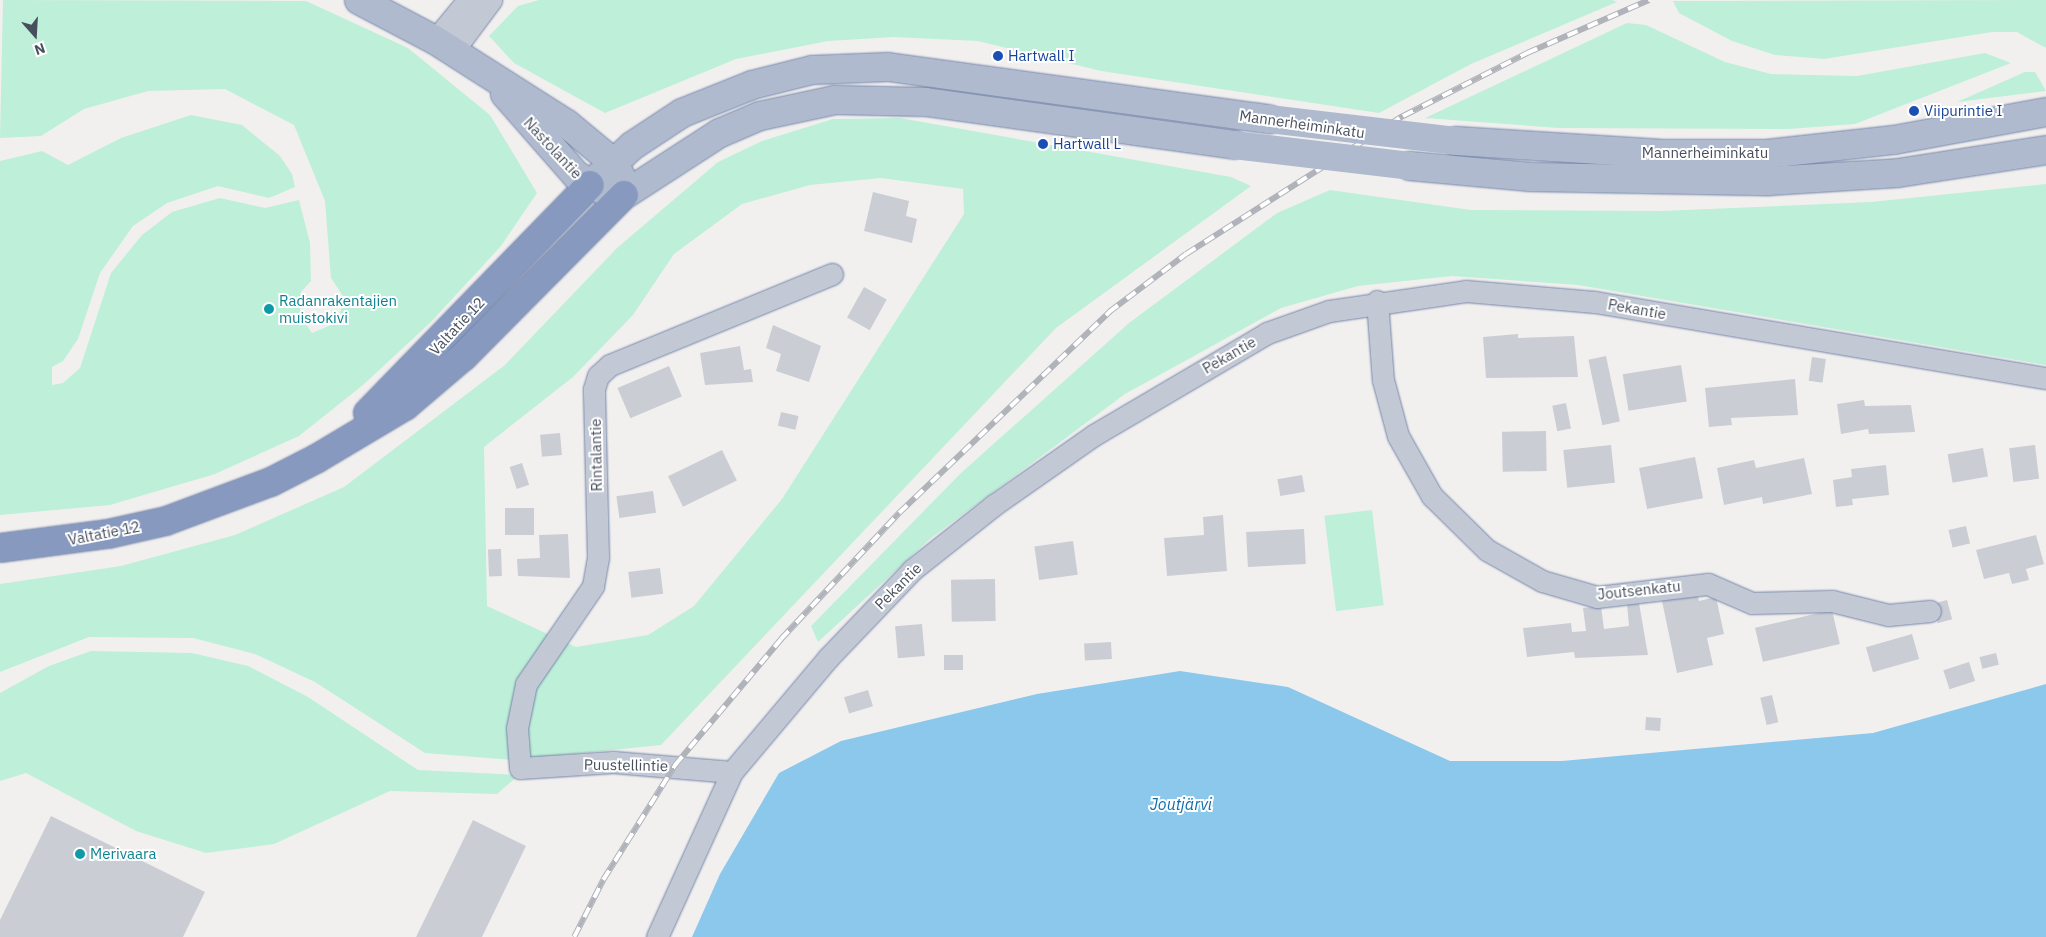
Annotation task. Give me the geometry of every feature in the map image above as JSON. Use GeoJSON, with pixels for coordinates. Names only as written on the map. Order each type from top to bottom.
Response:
{"type":"FeatureCollection","features":[{"type":"Feature","properties":{"kind":"highway","name":"Valtatie 12"},"geometry":{"type":"LineString","coordinates":[[316,459],[424,360],[590,185]]}},
{"type":"Feature","properties":{"kind":"highway","name":"Valtatie 12"},"geometry":{"type":"LineString","coordinates":[[0,548],[108,534],[166,521],[262,486],[316,459],[405,406],[464,356],[624,195]]}},
{"type":"Feature","properties":{"kind":"main road","name":"Nastolantie"},"geometry":{"type":"LineString","coordinates":[[359,0],[444,46],[567,124],[614,163],[622,178],[624,195],[590,185],[557,155],[489,76]]}},
{"type":"Feature","properties":{"kind":"main road","name":"Mannerheiminkatu"},"geometry":{"type":"LineString","coordinates":[[590,185],[654,130],[717,98],[781,77],[847,68],[949,74],[1269,119],[1456,141],[1660,154],[1767,154],[1894,140],[2046,112]]}},
{"type":"Feature","properties":{"kind":"main road","name":"Mannerheiminkatu"},"geometry":{"type":"LineString","coordinates":[[624,195],[720,133],[760,116],[835,100],[926,102],[1234,145],[1410,166],[1530,177],[1769,181],[1898,173],[2046,150]]}},
{"type":"Feature","properties":{"kind":"street"},"geometry":{"type":"LineString","coordinates":[[444,46],[468,0]]}},
{"type":"Feature","properties":{"kind":"street"},"geometry":{"type":"LineString","coordinates":[[444,46],[491,0]]}},
{"type":"Feature","properties":{"kind":"street","name":"Rintalantie"},"geometry":{"type":"LineString","coordinates":[[520,768],[518,728],[526,684],[593,586],[598,557],[594,389],[598,376],[610,365],[832,274]]}},
{"type":"Feature","properties":{"kind":"street","name":"Pekantie"},"geometry":{"type":"LineString","coordinates":[[658,937],[732,772],[828,658],[912,570],[994,505],[1094,435],[1268,333],[1329,310],[1377,301],[1466,291],[1595,302],[2046,378]]}},
{"type":"Feature","properties":{"kind":"street","name":"Joutsenkatu"},"geometry":{"type":"LineString","coordinates":[[1377,301],[1383,380],[1398,436],[1432,496],[1487,550],[1542,581],[1598,597],[1708,584],[1752,602],[1832,601],[1888,616],[1930,611]]}},
{"type":"Feature","properties":{"kind":"street","name":"Puustellintie"},"geometry":{"type":"LineString","coordinates":[[520,768],[613,762],[732,772]]}},
{"type":"Feature","properties":{"kind":"green space"},"geometry":{"type":"Polygon","coordinates":[[[3,0],[306,1],[408,48],[490,115],[537,193],[501,246],[431,322],[363,385],[299,436],[215,474],[110,505],[0,515],[0,161],[42,151],[68,165],[121,138],[191,115],[242,125],[280,156],[292,174],[295,187],[269,198],[218,186],[167,203],[133,226],[100,273],[78,339],[63,361],[52,367],[52,385],[63,383],[80,368],[111,273],[142,235],[172,212],[220,198],[265,208],[299,200],[310,243],[311,281],[301,292],[300,316],[312,333],[336,323],[345,299],[331,278],[325,201],[294,125],[225,89],[148,91],[84,109],[41,136],[0,138],[3,0]]]}},
{"type":"Feature","properties":{"kind":"green space"},"geometry":{"type":"Polygon","coordinates":[[[539,0],[1612,0],[1617,2],[1471,64],[1379,113],[1101,71],[978,41],[894,37],[828,41],[736,59],[605,113],[514,63],[489,36],[518,6],[539,0]]]}},
{"type":"Feature","properties":{"kind":"green space"},"geometry":{"type":"Polygon","coordinates":[[[2046,0],[2046,48],[2017,32],[1992,32],[1824,59],[1775,55],[1732,41],[1679,13],[1673,1],[2046,0]]]}},
{"type":"Feature","properties":{"kind":"green space"},"geometry":{"type":"Polygon","coordinates":[[[1627,23],[1646,25],[1725,62],[1771,74],[1857,76],[1985,53],[2011,63],[1855,124],[1789,129],[1558,128],[1425,118],[1627,23]]]}},
{"type":"Feature","properties":{"kind":"green space"},"geometry":{"type":"Polygon","coordinates":[[[2025,72],[2035,72],[2046,91],[1957,102],[2025,72]]]}},
{"type":"Feature","properties":{"kind":"green space"},"geometry":{"type":"Polygon","coordinates":[[[900,118],[1231,177],[1251,186],[1056,328],[661,745],[512,760],[425,753],[315,682],[255,654],[193,638],[89,637],[0,672],[0,584],[121,566],[235,535],[344,487],[505,365],[617,248],[718,162],[762,141],[833,119],[900,118]],[[881,178],[810,185],[742,204],[674,254],[633,315],[573,377],[484,447],[487,606],[576,647],[648,635],[694,606],[782,499],[964,214],[963,189],[881,178]]]}},
{"type":"Feature","properties":{"kind":"green space"},"geometry":{"type":"Polygon","coordinates":[[[2046,184],[2046,365],[1578,285],[1452,276],[1358,286],[1281,308],[1125,394],[931,538],[818,642],[811,626],[961,473],[1129,323],[1277,213],[1330,190],[1471,210],[1662,211],[1871,202],[2046,184]]]}},
{"type":"Feature","properties":{"kind":"green space"},"geometry":{"type":"Polygon","coordinates":[[[1372,510],[1384,605],[1336,611],[1324,516],[1372,510]]]}},
{"type":"Feature","properties":{"kind":"green space"},"geometry":{"type":"Polygon","coordinates":[[[91,651],[192,653],[248,666],[308,697],[418,770],[519,775],[497,794],[390,791],[274,844],[206,853],[136,831],[26,773],[0,781],[0,693],[49,666],[91,651]]]}},
{"type":"Feature","properties":{"kind":"water","name":"Joutjärvi"},"geometry":{"type":"Polygon","coordinates":[[[1180,671],[1288,687],[1450,761],[1562,761],[1873,733],[2046,684],[2046,937],[692,937],[720,874],[779,773],[841,741],[1037,694],[1180,671]]]}},
{"type":"Feature","properties":{"kind":"building"},"geometry":{"type":"Polygon","coordinates":[[[873,192],[909,201],[906,216],[917,219],[912,243],[864,231],[873,192]]]}},
{"type":"Feature","properties":{"kind":"building"},"geometry":{"type":"Polygon","coordinates":[[[864,287],[887,300],[870,330],[847,318],[864,287]]]}},
{"type":"Feature","properties":{"kind":"building"},"geometry":{"type":"Polygon","coordinates":[[[773,325],[821,346],[809,382],[776,371],[781,354],[766,348],[773,325]]]}},
{"type":"Feature","properties":{"kind":"building"},"geometry":{"type":"Polygon","coordinates":[[[1518,334],[1518,338],[1574,336],[1578,377],[1486,378],[1483,337],[1518,334]]]}},
{"type":"Feature","properties":{"kind":"building"},"geometry":{"type":"Polygon","coordinates":[[[740,346],[744,370],[751,369],[753,382],[705,385],[700,353],[740,346]]]}},
{"type":"Feature","properties":{"kind":"building"},"geometry":{"type":"Polygon","coordinates":[[[1606,356],[1620,422],[1602,425],[1588,360],[1606,356]]]}},
{"type":"Feature","properties":{"kind":"building"},"geometry":{"type":"Polygon","coordinates":[[[1812,357],[1826,359],[1823,383],[1809,381],[1812,357]]]}},
{"type":"Feature","properties":{"kind":"building"},"geometry":{"type":"Polygon","coordinates":[[[1681,365],[1687,402],[1629,411],[1623,374],[1681,365]]]}},
{"type":"Feature","properties":{"kind":"building"},"geometry":{"type":"Polygon","coordinates":[[[669,366],[682,396],[630,418],[617,388],[669,366]]]}},
{"type":"Feature","properties":{"kind":"building"},"geometry":{"type":"Polygon","coordinates":[[[1795,379],[1798,415],[1731,418],[1732,425],[1709,427],[1705,388],[1795,379]]]}},
{"type":"Feature","properties":{"kind":"building"},"geometry":{"type":"Polygon","coordinates":[[[1864,400],[1865,406],[1911,405],[1915,432],[1869,434],[1868,429],[1841,434],[1837,404],[1864,400]]]}},
{"type":"Feature","properties":{"kind":"building"},"geometry":{"type":"Polygon","coordinates":[[[1566,403],[1571,429],[1557,431],[1552,406],[1566,403]]]}},
{"type":"Feature","properties":{"kind":"building"},"geometry":{"type":"Polygon","coordinates":[[[781,412],[799,416],[795,430],[778,426],[781,412]]]}},
{"type":"Feature","properties":{"kind":"building"},"geometry":{"type":"Polygon","coordinates":[[[1546,431],[1547,471],[1503,472],[1502,432],[1546,431]]]}},
{"type":"Feature","properties":{"kind":"building"},"geometry":{"type":"Polygon","coordinates":[[[560,433],[562,455],[542,457],[540,435],[560,433]]]}},
{"type":"Feature","properties":{"kind":"building"},"geometry":{"type":"Polygon","coordinates":[[[1611,445],[1615,483],[1567,488],[1563,450],[1611,445]]]}},
{"type":"Feature","properties":{"kind":"building"},"geometry":{"type":"Polygon","coordinates":[[[2035,445],[2039,479],[2013,482],[2009,448],[2035,445]]]}},
{"type":"Feature","properties":{"kind":"building"},"geometry":{"type":"Polygon","coordinates":[[[1983,448],[1988,477],[1953,483],[1948,454],[1983,448]]]}},
{"type":"Feature","properties":{"kind":"building"},"geometry":{"type":"Polygon","coordinates":[[[722,450],[737,481],[683,507],[668,476],[722,450]]]}},
{"type":"Feature","properties":{"kind":"building"},"geometry":{"type":"Polygon","coordinates":[[[1695,457],[1703,498],[1647,509],[1639,468],[1695,457]]]}},
{"type":"Feature","properties":{"kind":"building"},"geometry":{"type":"Polygon","coordinates":[[[1804,458],[1812,494],[1763,504],[1762,497],[1724,505],[1717,468],[1754,460],[1756,468],[1804,458]]]}},
{"type":"Feature","properties":{"kind":"building"},"geometry":{"type":"Polygon","coordinates":[[[522,463],[529,485],[517,489],[510,467],[522,463]]]}},
{"type":"Feature","properties":{"kind":"building"},"geometry":{"type":"Polygon","coordinates":[[[1886,465],[1889,495],[1852,499],[1853,505],[1836,507],[1833,480],[1852,477],[1851,469],[1886,465]]]}},
{"type":"Feature","properties":{"kind":"building"},"geometry":{"type":"Polygon","coordinates":[[[1302,475],[1305,492],[1280,496],[1277,479],[1302,475]]]}},
{"type":"Feature","properties":{"kind":"building"},"geometry":{"type":"Polygon","coordinates":[[[653,491],[656,513],[619,518],[616,496],[653,491]]]}},
{"type":"Feature","properties":{"kind":"building"},"geometry":{"type":"Polygon","coordinates":[[[505,508],[534,508],[534,535],[505,535],[505,508]]]}},
{"type":"Feature","properties":{"kind":"building"},"geometry":{"type":"Polygon","coordinates":[[[1223,515],[1227,571],[1167,576],[1164,538],[1204,535],[1203,517],[1223,515]]]}},
{"type":"Feature","properties":{"kind":"building"},"geometry":{"type":"Polygon","coordinates":[[[1966,526],[1970,544],[1953,548],[1948,530],[1966,526]]]}},
{"type":"Feature","properties":{"kind":"building"},"geometry":{"type":"Polygon","coordinates":[[[1304,529],[1306,564],[1248,567],[1246,532],[1304,529]]]}},
{"type":"Feature","properties":{"kind":"building"},"geometry":{"type":"Polygon","coordinates":[[[568,534],[570,578],[518,576],[517,559],[540,558],[539,535],[568,534]]]}},
{"type":"Feature","properties":{"kind":"building"},"geometry":{"type":"Polygon","coordinates":[[[2036,535],[2044,564],[2026,569],[2029,580],[2012,584],[2009,573],[1984,579],[1976,550],[2036,535]]]}},
{"type":"Feature","properties":{"kind":"building"},"geometry":{"type":"Polygon","coordinates":[[[1073,541],[1078,575],[1039,580],[1034,546],[1073,541]]]}},
{"type":"Feature","properties":{"kind":"building"},"geometry":{"type":"Polygon","coordinates":[[[488,549],[501,549],[502,576],[489,576],[488,549]]]}},
{"type":"Feature","properties":{"kind":"building"},"geometry":{"type":"Polygon","coordinates":[[[660,568],[663,594],[631,598],[628,572],[660,568]]]}},
{"type":"Feature","properties":{"kind":"building"},"geometry":{"type":"Polygon","coordinates":[[[995,579],[996,621],[952,622],[951,580],[995,579]]]}},
{"type":"Feature","properties":{"kind":"building"},"geometry":{"type":"Polygon","coordinates":[[[1697,593],[1699,601],[1716,597],[1724,634],[1707,638],[1713,665],[1677,673],[1662,601],[1697,593]]]}},
{"type":"Feature","properties":{"kind":"building"},"geometry":{"type":"Polygon","coordinates":[[[1947,600],[1952,619],[1938,623],[1933,604],[1947,600]]]}},
{"type":"Feature","properties":{"kind":"building"},"geometry":{"type":"Polygon","coordinates":[[[1639,603],[1648,655],[1575,658],[1574,652],[1527,657],[1523,628],[1571,623],[1572,632],[1586,631],[1583,608],[1601,606],[1604,629],[1629,626],[1627,604],[1639,603]]]}},
{"type":"Feature","properties":{"kind":"building"},"geometry":{"type":"Polygon","coordinates":[[[1832,610],[1840,644],[1763,662],[1755,628],[1832,610]]]}},
{"type":"Feature","properties":{"kind":"building"},"geometry":{"type":"Polygon","coordinates":[[[922,624],[925,656],[898,658],[895,626],[922,624]]]}},
{"type":"Feature","properties":{"kind":"building"},"geometry":{"type":"Polygon","coordinates":[[[1912,634],[1919,659],[1873,672],[1866,647],[1912,634]]]}},
{"type":"Feature","properties":{"kind":"building"},"geometry":{"type":"Polygon","coordinates":[[[1111,642],[1112,659],[1085,660],[1084,643],[1111,642]]]}},
{"type":"Feature","properties":{"kind":"building"},"geometry":{"type":"Polygon","coordinates":[[[1996,653],[1999,665],[1982,669],[1980,657],[1996,653]]]}},
{"type":"Feature","properties":{"kind":"building"},"geometry":{"type":"Polygon","coordinates":[[[944,655],[963,655],[963,670],[944,670],[944,655]]]}},
{"type":"Feature","properties":{"kind":"building"},"geometry":{"type":"Polygon","coordinates":[[[1969,662],[1975,681],[1950,689],[1943,670],[1969,662]]]}},
{"type":"Feature","properties":{"kind":"building"},"geometry":{"type":"Polygon","coordinates":[[[868,690],[873,706],[849,714],[844,697],[868,690]]]}},
{"type":"Feature","properties":{"kind":"building"},"geometry":{"type":"Polygon","coordinates":[[[1772,695],[1778,722],[1767,725],[1760,698],[1772,695]]]}},
{"type":"Feature","properties":{"kind":"building"},"geometry":{"type":"Polygon","coordinates":[[[1646,717],[1661,718],[1660,731],[1645,730],[1646,717]]]}},
{"type":"Feature","properties":{"kind":"building","name":"Merivaara"},"geometry":{"type":"Polygon","coordinates":[[[51,816],[205,892],[183,937],[0,937],[0,920],[51,816]]]}},
{"type":"Feature","properties":{"kind":"building"},"geometry":{"type":"Polygon","coordinates":[[[473,820],[526,846],[482,937],[416,937],[473,820]]]}},
{"type":"Feature","properties":{"kind":"railway"},"geometry":{"type":"LineString","coordinates":[[574,937],[603,880],[675,765],[781,639],[899,513],[1109,312],[1186,254],[1403,116],[1527,53],[1649,0]]}},
{"type":"Feature","properties":{"kind":"place","name":"Hartwall I"},"geometry":{"type":"Point","coordinates":[998,56]}},
{"type":"Feature","properties":{"kind":"place","name":"Viipurintie I"},"geometry":{"type":"Point","coordinates":[1914,111]}},
{"type":"Feature","properties":{"kind":"place","name":"Hartwall L"},"geometry":{"type":"Point","coordinates":[1043,144]}},
{"type":"Feature","properties":{"kind":"place","name":"Radanrakentajien muistokivi"},"geometry":{"type":"Point","coordinates":[269,309]}},
{"type":"Feature","properties":{"kind":"place","name":"Merivaara"},"geometry":{"type":"Point","coordinates":[80,854]}}]}
